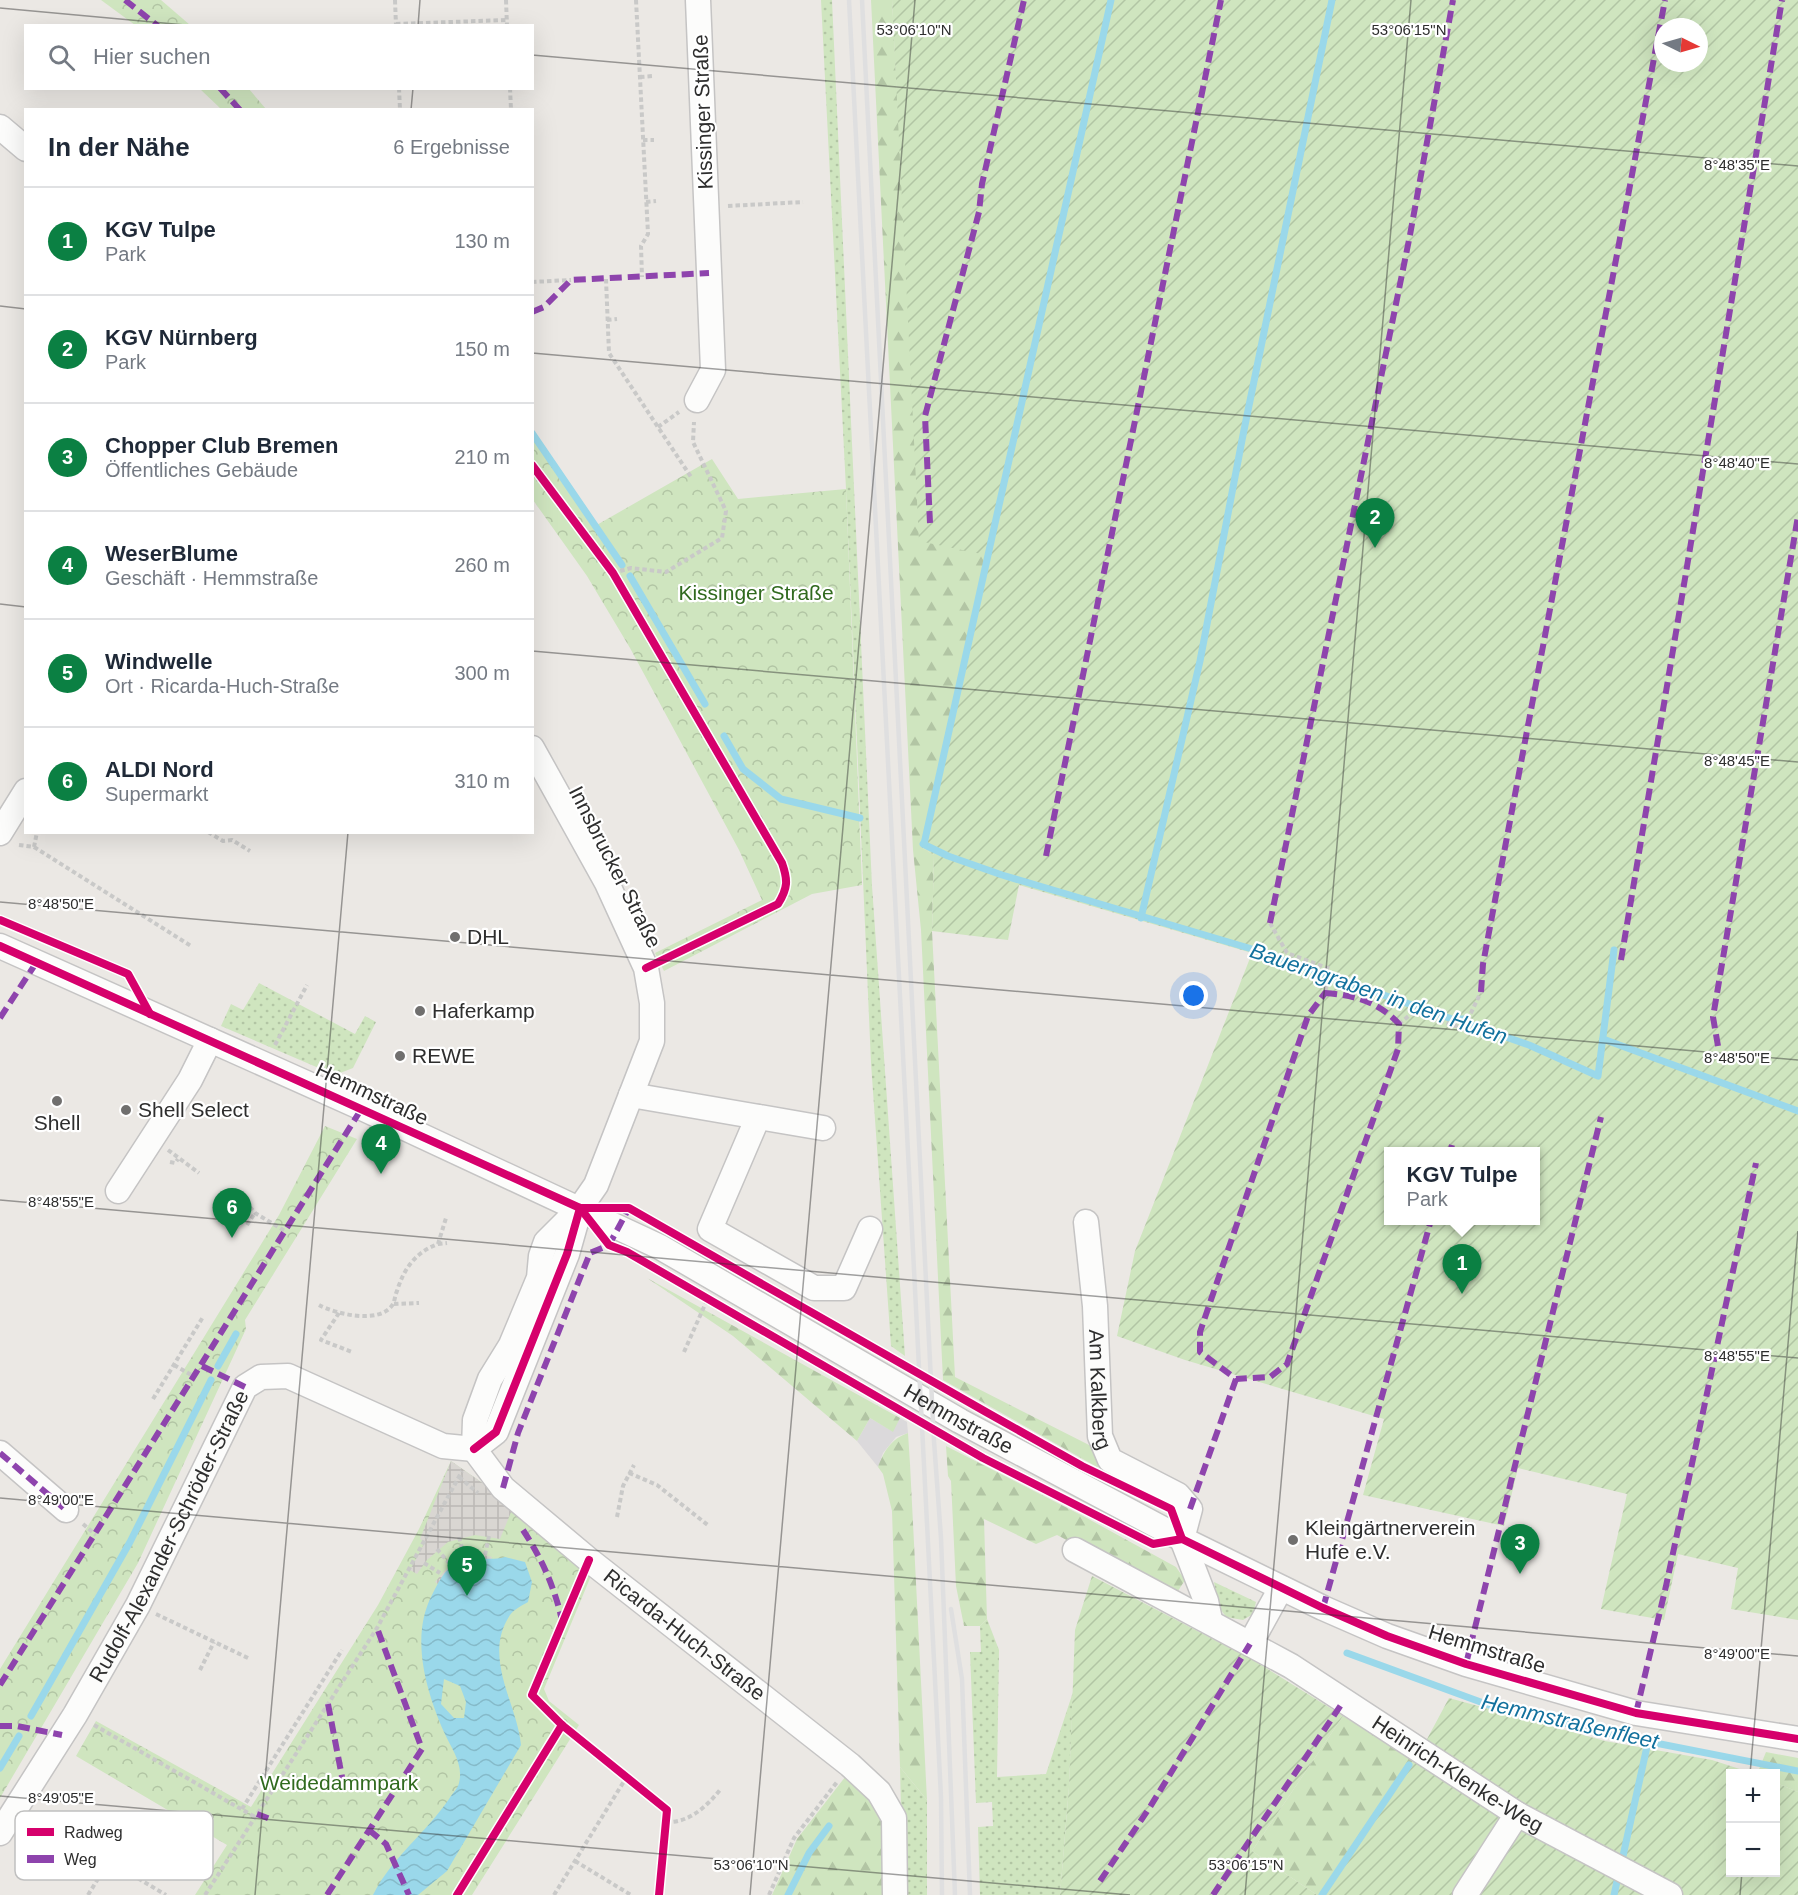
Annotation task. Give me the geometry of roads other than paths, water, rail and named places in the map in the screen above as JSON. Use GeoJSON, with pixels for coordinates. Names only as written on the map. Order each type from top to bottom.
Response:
{"type":"FeatureCollection","features":[{"type":"Feature","properties":{"kind":"street","name":"Kissinger Straße"},"geometry":{"type":"LineString","coordinates":[[697,400],[713,370],[698,0]]}},
{"type":"Feature","properties":{"kind":"street"},"geometry":{"type":"LineString","coordinates":[[0,127],[24,147]]}},
{"type":"Feature","properties":{"kind":"street","name":"Innsbrucker Straße"},"geometry":{"type":"LineString","coordinates":[[534,752],[579,852],[646,968],[652,1004],[651,1041],[596,1185],[580,1208]]}},
{"type":"Feature","properties":{"kind":"street"},"geometry":{"type":"LineString","coordinates":[[0,833],[24,794]]}},
{"type":"Feature","properties":{"kind":"street","name":"Hemmstraße"},"geometry":{"type":"LineString","coordinates":[[0,946],[580,1208],[669,1252],[950,1415],[1182,1539],[1281,1588],[1387,1636],[1478,1667],[1636,1713],[1798,1739]]}},
{"type":"Feature","properties":{"kind":"street"},"geometry":{"type":"LineString","coordinates":[[118,1191],[160,1148],[210,1040]]}},
{"type":"Feature","properties":{"kind":"street"},"geometry":{"type":"LineString","coordinates":[[631,1095],[823,1128]]}},
{"type":"Feature","properties":{"kind":"street"},"geometry":{"type":"LineString","coordinates":[[758,1117],[710,1229],[780,1271],[814,1288],[844,1288],[870,1229]]}},
{"type":"Feature","properties":{"kind":"street"},"geometry":{"type":"LineString","coordinates":[[474,1449],[496,1432],[567,1254],[580,1208]]}},
{"type":"Feature","properties":{"kind":"street","name":"Am Kalkberg"},"geometry":{"type":"LineString","coordinates":[[1086,1222],[1095,1305],[1100,1436],[1110,1460],[1178,1495],[1190,1509],[1182,1539]]}},
{"type":"Feature","properties":{"kind":"street","name":"Rudolf-Alexander-Schröder-Straße"},"geometry":{"type":"LineString","coordinates":[[0,1833],[75,1715],[138,1605],[245,1387],[261,1377],[288,1376],[443,1446],[474,1449]]}},
{"type":"Feature","properties":{"kind":"street","name":"Ricarda-Huch-Straße"},"geometry":{"type":"LineString","coordinates":[[474,1449],[503,1488],[589,1560],[850,1765],[879,1792],[894,1818],[895,1895]]}},
{"type":"Feature","properties":{"kind":"street"},"geometry":{"type":"LineString","coordinates":[[0,1453],[74,1517]]}},
{"type":"Feature","properties":{"kind":"street"},"geometry":{"type":"LineString","coordinates":[[1182,1539],[1206,1601],[1210,1620]]}},
{"type":"Feature","properties":{"kind":"street","name":"Heinrich-Klenke-Weg"},"geometry":{"type":"LineString","coordinates":[[1075,1550],[1171,1603],[1210,1620],[1291,1666],[1517,1814],[1670,1895]]}},
{"type":"Feature","properties":{"kind":"street"},"geometry":{"type":"LineString","coordinates":[[1250,1644],[1281,1588]]}},
{"type":"Feature","properties":{"kind":"street"},"geometry":{"type":"LineString","coordinates":[[1465,1895],[1517,1814]]}},
{"type":"Feature","properties":{"kind":"water"},"geometry":{"type":"Polygon","coordinates":[[[505,1557],[525,1562],[532,1582],[528,1602],[510,1615],[502,1631],[499,1647],[500,1664],[521,1745],[447,1871],[418,1895],[373,1895],[399,1857],[440,1811],[459,1783],[460,1769],[456,1756],[437,1716],[426,1682],[421,1646],[425,1611],[439,1581],[456,1563],[468,1559],[505,1557]],[[444,1679],[441,1704],[454,1718],[464,1718],[466,1702],[460,1686],[444,1679]]]}},
{"type":"Feature","properties":{"kind":"waterway"},"geometry":{"type":"LineString","coordinates":[[924,844],[1111,0]]}},
{"type":"Feature","properties":{"kind":"waterway"},"geometry":{"type":"LineString","coordinates":[[1141,918],[1200,661],[1243,435],[1332,0]]}},
{"type":"Feature","properties":{"kind":"waterway","name":"Bauerngraben in den Hufen"},"geometry":{"type":"LineString","coordinates":[[534,436],[622,565]]}},
{"type":"Feature","properties":{"kind":"waterway","name":"Bauerngraben in den Hufen"},"geometry":{"type":"LineString","coordinates":[[630,576],[705,704]]}},
{"type":"Feature","properties":{"kind":"waterway","name":"Bauerngraben in den Hufen"},"geometry":{"type":"LineString","coordinates":[[724,736],[743,769],[781,799],[860,818]]}},
{"type":"Feature","properties":{"kind":"waterway","name":"Bauerngraben in den Hufen"},"geometry":{"type":"LineString","coordinates":[[923,844],[948,856],[1002,875],[1252,949],[1452,1019],[1464,1019],[1472,1025],[1529,1045],[1598,1076],[1614,950]]}},
{"type":"Feature","properties":{"kind":"waterway","name":"Bauerngraben in den Hufen"},"geometry":{"type":"LineString","coordinates":[[1603,1039],[1798,1111]]}},
{"type":"Feature","properties":{"kind":"waterway"},"geometry":{"type":"LineString","coordinates":[[218,1366],[236,1334]]}},
{"type":"Feature","properties":{"kind":"waterway"},"geometry":{"type":"LineString","coordinates":[[31,1716],[130,1542],[211,1380]]}},
{"type":"Feature","properties":{"kind":"waterway","name":"Hemmstraßenfleet"},"geometry":{"type":"LineString","coordinates":[[1347,1653],[1497,1708],[1635,1739],[1798,1771]]}},
{"type":"Feature","properties":{"kind":"waterway"},"geometry":{"type":"LineString","coordinates":[[0,1768],[19,1736]]}},
{"type":"Feature","properties":{"kind":"waterway"},"geometry":{"type":"LineString","coordinates":[[1623,1856],[1648,1742]]}},
{"type":"Feature","properties":{"kind":"waterway"},"geometry":{"type":"LineString","coordinates":[[1322,1895],[1409,1765]]}},
{"type":"Feature","properties":{"kind":"waterway"},"geometry":{"type":"LineString","coordinates":[[788,1895],[809,1853],[829,1826]]}},
{"type":"Feature","properties":{"kind":"waterway"},"geometry":{"type":"LineString","coordinates":[[1614,1895],[1618,1877]]}},
{"type":"Feature","properties":{"kind":"railway"},"geometry":{"type":"LineString","coordinates":[[849,0],[941,1797],[942,1895]]}},
{"type":"Feature","properties":{"kind":"railway"},"geometry":{"type":"LineString","coordinates":[[862,0],[934,1441],[941,1538],[955,1895]]}},
{"type":"Feature","properties":{"kind":"railway"},"geometry":{"type":"LineString","coordinates":[[951,1609],[962,1679],[970,1895]]}},
{"type":"Feature","properties":{"kind":"place","name":"KGV Nürnberg"},"geometry":{"type":"Point","coordinates":[1375,548]}},
{"type":"Feature","properties":{"kind":"place","name":"DHL"},"geometry":{"type":"Point","coordinates":[455,937]}},
{"type":"Feature","properties":{"kind":"place","name":"Haferkamp"},"geometry":{"type":"Point","coordinates":[420,1011]}},
{"type":"Feature","properties":{"kind":"place","name":"REWE"},"geometry":{"type":"Point","coordinates":[400,1056]}},
{"type":"Feature","properties":{"kind":"place","name":"Shell"},"geometry":{"type":"Point","coordinates":[57,1101]}},
{"type":"Feature","properties":{"kind":"place","name":"Shell Select"},"geometry":{"type":"Point","coordinates":[126,1110]}},
{"type":"Feature","properties":{"kind":"place","name":"WeserBlume"},"geometry":{"type":"Point","coordinates":[381,1174]}},
{"type":"Feature","properties":{"kind":"place","name":"ALDI Nord"},"geometry":{"type":"Point","coordinates":[232,1238]}},
{"type":"Feature","properties":{"kind":"place","name":"KGV Tulpe"},"geometry":{"type":"Point","coordinates":[1462,1294]}},
{"type":"Feature","properties":{"kind":"place","name":"Kleingärtnerverein Hufe e.V."},"geometry":{"type":"Point","coordinates":[1293,1540]}},
{"type":"Feature","properties":{"kind":"place","name":"Chopper Club Bremen"},"geometry":{"type":"Point","coordinates":[1520,1574]}},
{"type":"Feature","properties":{"kind":"place","name":"Windwelle"},"geometry":{"type":"Point","coordinates":[467,1596]}},
{"type":"Feature","properties":{"kind":"park label","name":"Weidedammpark"},"geometry":{"type":"Point","coordinates":[339,1783]}}]}
